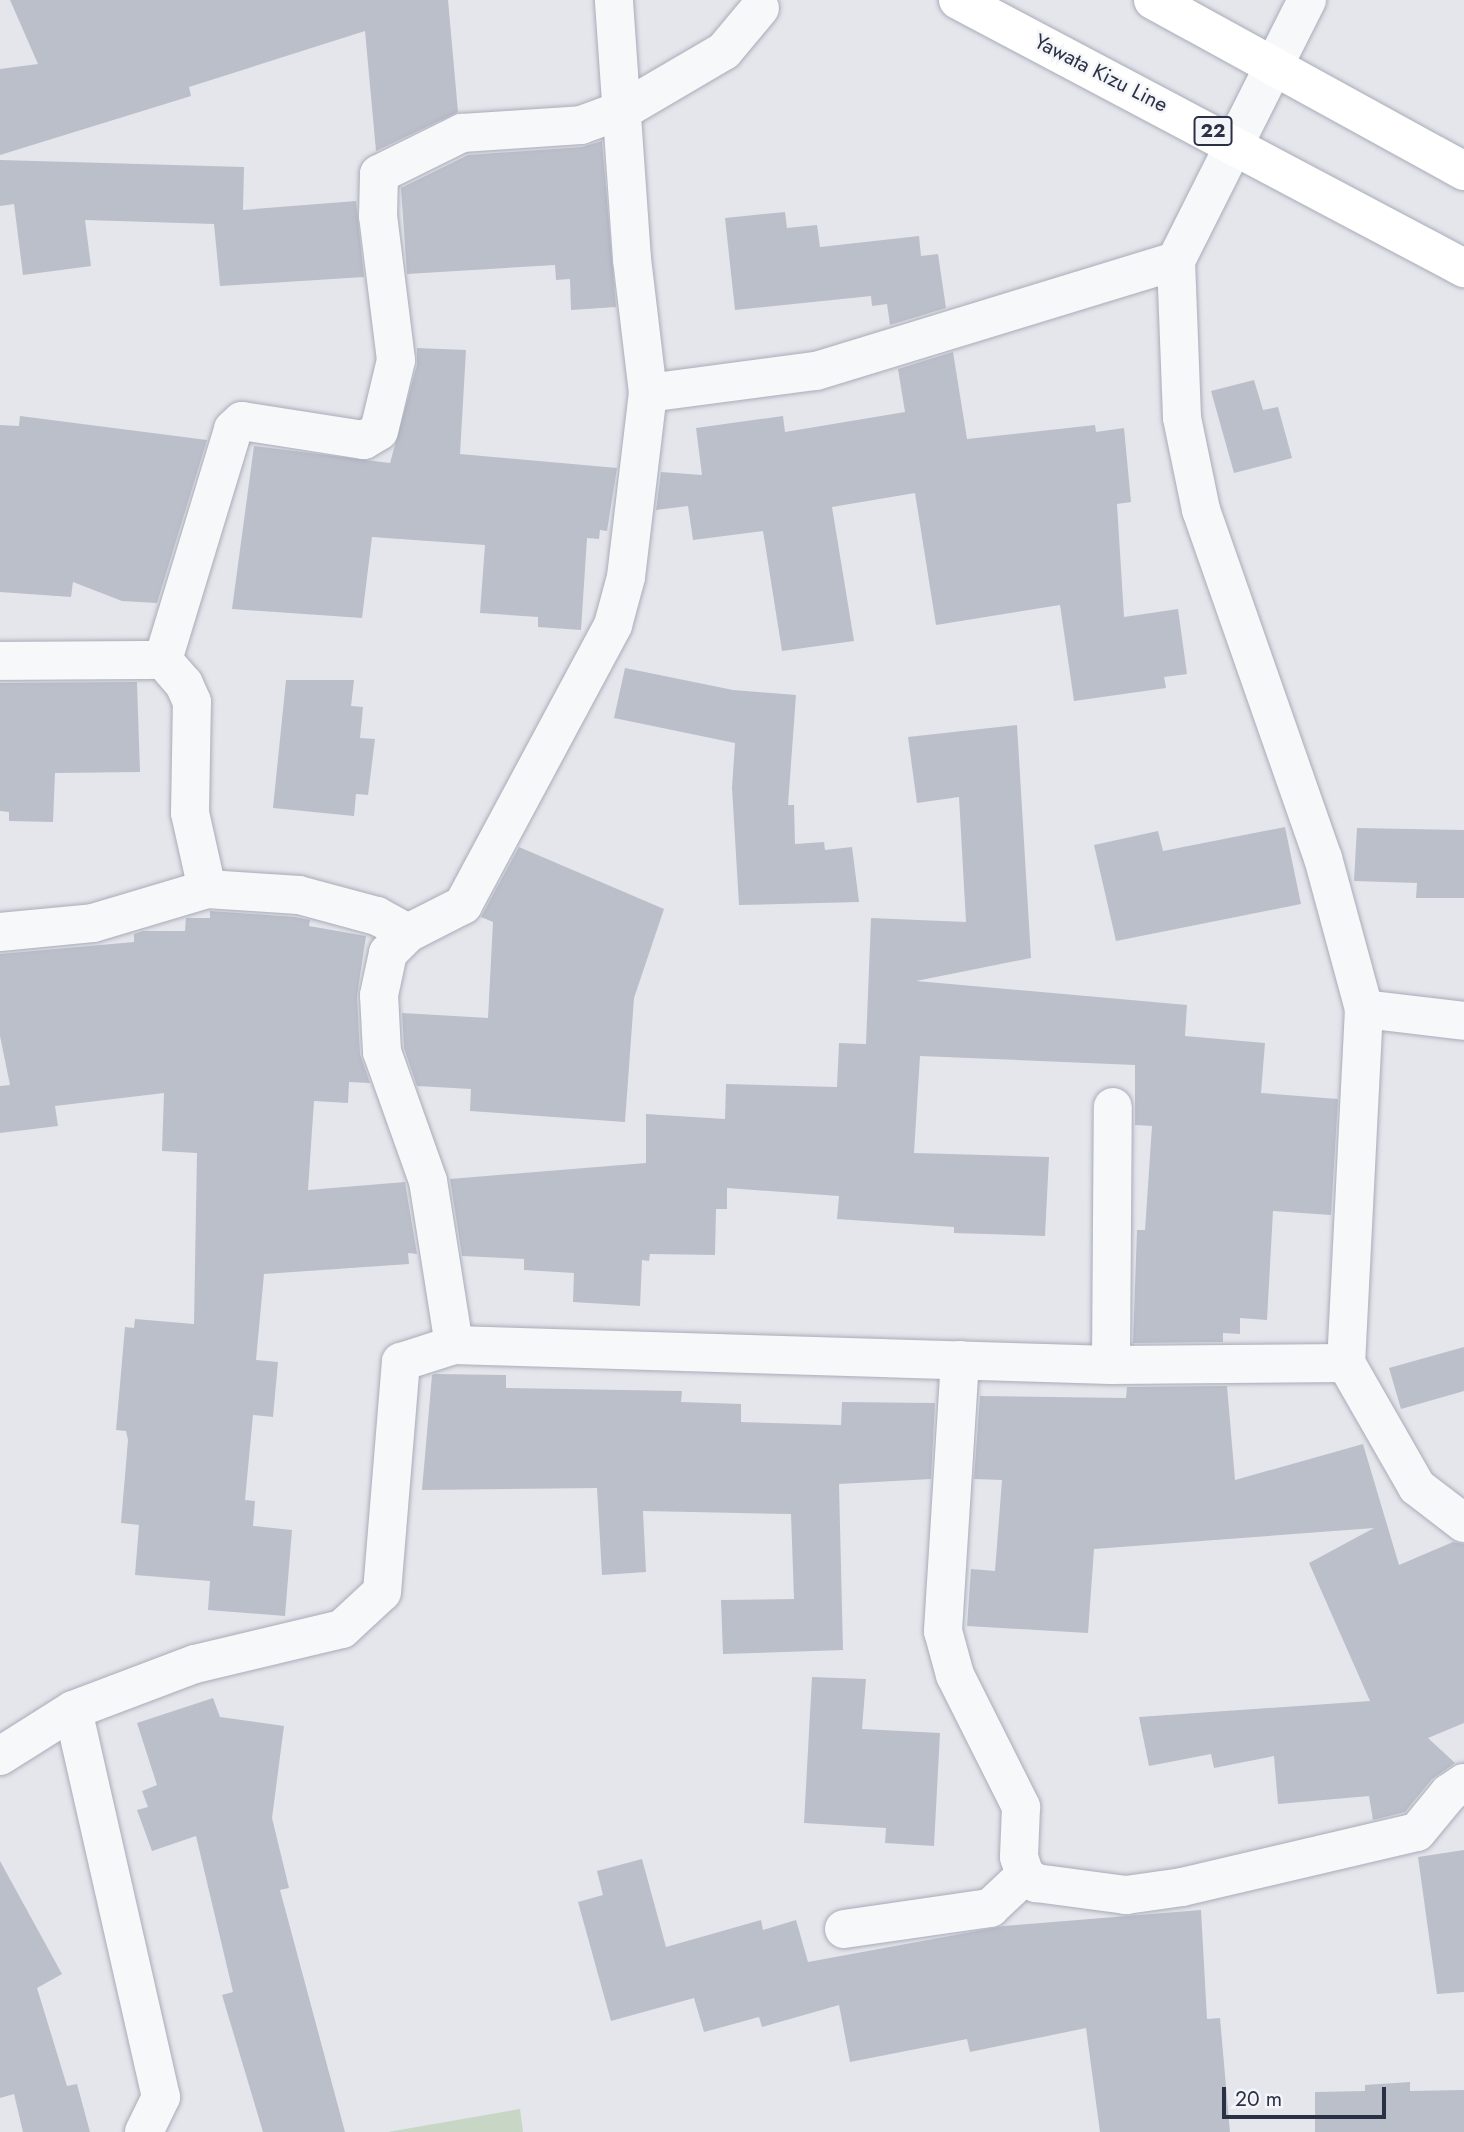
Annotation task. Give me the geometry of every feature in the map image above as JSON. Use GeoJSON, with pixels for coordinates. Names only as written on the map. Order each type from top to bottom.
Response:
{"type":"FeatureCollection","features":[{"type":"Feature","properties":{"kind":"main road","name":"Yawata Kizu Line"},"geometry":{"type":"LineString","coordinates":[[958,0],[1236,143],[1464,268]]}},
{"type":"Feature","properties":{"kind":"main road"},"geometry":{"type":"LineString","coordinates":[[1153,0],[1464,172]]}},
{"type":"Feature","properties":{"kind":"street"},"geometry":{"type":"LineString","coordinates":[[454,1345],[428,1181],[382,1052],[379,995],[388,953],[408,933],[463,905],[613,625],[626,577],[648,393],[632,259],[625,109],[614,0]]}},
{"type":"Feature","properties":{"kind":"street"},"geometry":{"type":"LineString","coordinates":[[1307,0],[1176,261],[1182,418],[1201,510],[1323,858],[1364,1009],[1346,1363],[1417,1487],[1464,1523]]}},
{"type":"Feature","properties":{"kind":"street"},"geometry":{"type":"LineString","coordinates":[[163,660],[233,429],[242,421],[363,440],[379,430],[396,360],[378,216],[379,174],[462,133],[581,125],[625,109],[724,51],[760,8]]}},
{"type":"Feature","properties":{"kind":"street"},"geometry":{"type":"LineString","coordinates":[[648,393],[816,371],[1176,261]]}},
{"type":"Feature","properties":{"kind":"street"},"geometry":{"type":"LineString","coordinates":[[0,661],[163,660],[184,684],[192,702],[190,813],[207,889]]}},
{"type":"Feature","properties":{"kind":"street"},"geometry":{"type":"LineString","coordinates":[[0,932],[93,923],[207,889],[299,895],[377,916],[408,933]]}},
{"type":"Feature","properties":{"kind":"street"},"geometry":{"type":"LineString","coordinates":[[1364,1009],[1464,1021]]}},
{"type":"Feature","properties":{"kind":"street"},"geometry":{"type":"LineString","coordinates":[[1111,1365],[1113,1107]]}},
{"type":"Feature","properties":{"kind":"street"},"geometry":{"type":"LineString","coordinates":[[0,1756],[73,1710],[195,1664],[342,1629],[382,1592],[401,1362],[454,1345],[1111,1365],[1346,1363]]}},
{"type":"Feature","properties":{"kind":"street"},"geometry":{"type":"LineString","coordinates":[[960,1360],[943,1631],[955,1675],[1021,1807],[1019,1857],[1025,1875],[1036,1882],[1126,1895],[1182,1887],[1417,1832],[1449,1793],[1464,1783]]}},
{"type":"Feature","properties":{"kind":"street"},"geometry":{"type":"LineString","coordinates":[[73,1710],[161,2097],[144,2132]]}},
{"type":"Feature","properties":{"kind":"street"},"geometry":{"type":"LineString","coordinates":[[844,1929],[990,1908],[1025,1875]]}},
{"type":"Feature","properties":{"kind":"green space"},"geometry":{"type":"Polygon","coordinates":[[[520,2109],[523,2132],[388,2132],[520,2109]]]}},
{"type":"Feature","properties":{"kind":"building"},"geometry":{"type":"Polygon","coordinates":[[[10,0],[448,0],[458,112],[376,151],[365,31],[189,87],[191,96],[0,155],[0,69],[38,64],[10,0]]]}},
{"type":"Feature","properties":{"kind":"building"},"geometry":{"type":"Polygon","coordinates":[[[602,141],[616,307],[571,310],[570,279],[556,280],[555,265],[407,274],[401,188],[468,155],[582,147],[602,141]]]}},
{"type":"Feature","properties":{"kind":"building"},"geometry":{"type":"Polygon","coordinates":[[[0,160],[244,167],[243,210],[356,201],[364,277],[220,286],[214,224],[85,220],[91,266],[23,275],[14,204],[0,206],[0,160]]]}},
{"type":"Feature","properties":{"kind":"building"},"geometry":{"type":"Polygon","coordinates":[[[785,212],[787,228],[817,225],[820,247],[919,236],[921,256],[938,254],[946,308],[890,325],[887,304],[872,306],[871,296],[735,310],[725,218],[785,212]]]}},
{"type":"Feature","properties":{"kind":"building"},"geometry":{"type":"Polygon","coordinates":[[[417,348],[466,350],[460,454],[617,468],[607,531],[600,530],[599,539],[587,538],[581,630],[538,627],[538,617],[480,613],[485,545],[372,537],[362,618],[232,609],[254,446],[390,463],[417,365],[417,348]]]}},
{"type":"Feature","properties":{"kind":"building"},"geometry":{"type":"Polygon","coordinates":[[[953,352],[967,439],[1095,425],[1096,432],[1124,428],[1131,502],[1117,504],[1124,617],[1178,609],[1187,674],[1164,677],[1166,688],[1074,701],[1060,605],[936,625],[915,493],[832,507],[854,641],[782,651],[763,531],[693,540],[688,506],[656,510],[661,472],[702,475],[696,428],[783,416],[785,432],[905,412],[898,369],[953,352]]]}},
{"type":"Feature","properties":{"kind":"building"},"geometry":{"type":"Polygon","coordinates":[[[1254,380],[1263,410],[1278,407],[1292,458],[1234,473],[1211,391],[1254,380]]]}},
{"type":"Feature","properties":{"kind":"building"},"geometry":{"type":"Polygon","coordinates":[[[20,416],[207,440],[157,603],[122,601],[73,582],[71,597],[0,592],[0,425],[19,426],[20,416]]]}},
{"type":"Feature","properties":{"kind":"building"},"geometry":{"type":"Polygon","coordinates":[[[625,668],[733,690],[796,695],[788,805],[794,805],[795,844],[824,842],[825,850],[852,847],[859,902],[739,905],[732,788],[735,743],[614,718],[625,668]]]}},
{"type":"Feature","properties":{"kind":"building"},"geometry":{"type":"Polygon","coordinates":[[[286,680],[354,680],[351,706],[363,707],[360,738],[375,739],[368,795],[356,794],[354,816],[273,808],[286,680]]]}},
{"type":"Feature","properties":{"kind":"building"},"geometry":{"type":"Polygon","coordinates":[[[137,682],[140,772],[55,773],[53,822],[9,821],[9,812],[0,811],[0,683],[137,682]]]}},
{"type":"Feature","properties":{"kind":"building"},"geometry":{"type":"Polygon","coordinates":[[[1017,725],[1031,958],[916,981],[1187,1005],[1185,1036],[1265,1043],[1261,1093],[1338,1099],[1331,1215],[1273,1211],[1267,1320],[1240,1318],[1240,1334],[1223,1333],[1223,1342],[1133,1343],[1137,1230],[1145,1230],[1152,1126],[1135,1125],[1135,1065],[920,1056],[914,1153],[1049,1157],[1045,1236],[954,1233],[954,1227],[837,1219],[839,1196],[727,1188],[727,1209],[716,1209],[715,1255],[650,1254],[649,1261],[642,1260],[640,1306],[573,1302],[574,1273],[524,1270],[524,1259],[462,1256],[450,1179],[646,1163],[646,1114],[725,1119],[726,1084],[837,1087],[839,1043],[866,1044],[871,918],[966,922],[959,797],[917,803],[908,737],[1017,725]]]}},
{"type":"Feature","properties":{"kind":"building"},"geometry":{"type":"Polygon","coordinates":[[[1285,827],[1301,904],[1116,941],[1094,845],[1158,831],[1163,851],[1285,827]]]}},
{"type":"Feature","properties":{"kind":"building"},"geometry":{"type":"Polygon","coordinates":[[[1357,828],[1464,830],[1464,898],[1416,898],[1417,883],[1354,881],[1357,828]]]}},
{"type":"Feature","properties":{"kind":"building"},"geometry":{"type":"Polygon","coordinates":[[[519,847],[664,909],[634,998],[625,1122],[470,1111],[471,1089],[417,1086],[404,1048],[402,1013],[488,1018],[493,922],[481,917],[519,847]]]}},
{"type":"Feature","properties":{"kind":"building"},"geometry":{"type":"Polygon","coordinates":[[[210,911],[295,917],[310,920],[309,926],[366,936],[357,996],[360,1054],[370,1083],[349,1082],[348,1103],[314,1101],[308,1190],[405,1182],[417,1254],[408,1253],[409,1264],[264,1274],[256,1360],[278,1362],[273,1417],[253,1415],[245,1500],[255,1501],[253,1526],[292,1530],[285,1616],[208,1610],[210,1581],[135,1575],[139,1525],[121,1523],[128,1440],[126,1431],[116,1430],[125,1327],[134,1328],[135,1319],[194,1324],[197,1153],[162,1151],[164,1093],[55,1106],[58,1126],[0,1133],[0,1086],[10,1085],[0,1036],[0,954],[134,942],[134,934],[143,931],[185,931],[186,918],[210,918],[210,911]]]}},
{"type":"Feature","properties":{"kind":"building"},"geometry":{"type":"Polygon","coordinates":[[[1464,1347],[1464,1391],[1401,1409],[1389,1368],[1464,1347]]]}},
{"type":"Feature","properties":{"kind":"building"},"geometry":{"type":"Polygon","coordinates":[[[432,1375],[506,1375],[506,1388],[682,1391],[681,1402],[741,1404],[741,1422],[841,1425],[842,1402],[935,1403],[931,1479],[839,1484],[843,1650],[723,1654],[721,1600],[794,1599],[791,1514],[643,1511],[646,1572],[602,1575],[597,1488],[422,1490],[432,1375]]]}},
{"type":"Feature","properties":{"kind":"building"},"geometry":{"type":"Polygon","coordinates":[[[1227,1386],[1235,1480],[1363,1444],[1399,1565],[1453,1542],[1464,1544],[1464,1723],[1428,1738],[1455,1763],[1432,1779],[1405,1812],[1373,1820],[1369,1796],[1278,1804],[1274,1756],[1214,1768],[1211,1754],[1149,1766],[1139,1717],[1370,1701],[1309,1563],[1374,1528],[1094,1549],[1088,1633],[967,1626],[971,1569],[995,1571],[1002,1480],[974,1479],[980,1396],[1126,1398],[1127,1387],[1227,1386]]]}},
{"type":"Feature","properties":{"kind":"building"},"geometry":{"type":"Polygon","coordinates":[[[812,1677],[866,1679],[862,1729],[940,1733],[934,1846],[885,1843],[886,1828],[804,1823],[812,1677]]]}},
{"type":"Feature","properties":{"kind":"building"},"geometry":{"type":"Polygon","coordinates":[[[213,1698],[220,1717],[284,1726],[272,1818],[289,1888],[280,1890],[345,2132],[263,2132],[222,1995],[233,1992],[196,1836],[152,1851],[137,1810],[148,1807],[142,1791],[157,1785],[137,1723],[213,1698]]]}},
{"type":"Feature","properties":{"kind":"building"},"geometry":{"type":"Polygon","coordinates":[[[1464,1850],[1464,1992],[1437,1994],[1418,1857],[1464,1850]]]}},
{"type":"Feature","properties":{"kind":"building"},"geometry":{"type":"Polygon","coordinates":[[[642,1859],[666,1947],[761,1920],[763,1930],[796,1920],[808,1962],[1004,1926],[1201,1910],[1207,2019],[1220,2018],[1230,2132],[1100,2132],[1086,2028],[970,2052],[967,2039],[850,2062],[839,2005],[762,2027],[759,2017],[704,2032],[694,1998],[611,2021],[578,1902],[603,1895],[597,1871],[642,1859]]]}},
{"type":"Feature","properties":{"kind":"building"},"geometry":{"type":"Polygon","coordinates":[[[0,1861],[62,1974],[37,1988],[67,2086],[77,2084],[90,2132],[23,2132],[14,2094],[0,2098],[0,1861]]]}},
{"type":"Feature","properties":{"kind":"building"},"geometry":{"type":"Polygon","coordinates":[[[1410,2082],[1410,2091],[1464,2090],[1464,2132],[1315,2132],[1315,2092],[1365,2091],[1365,2085],[1410,2082]]]}}]}
